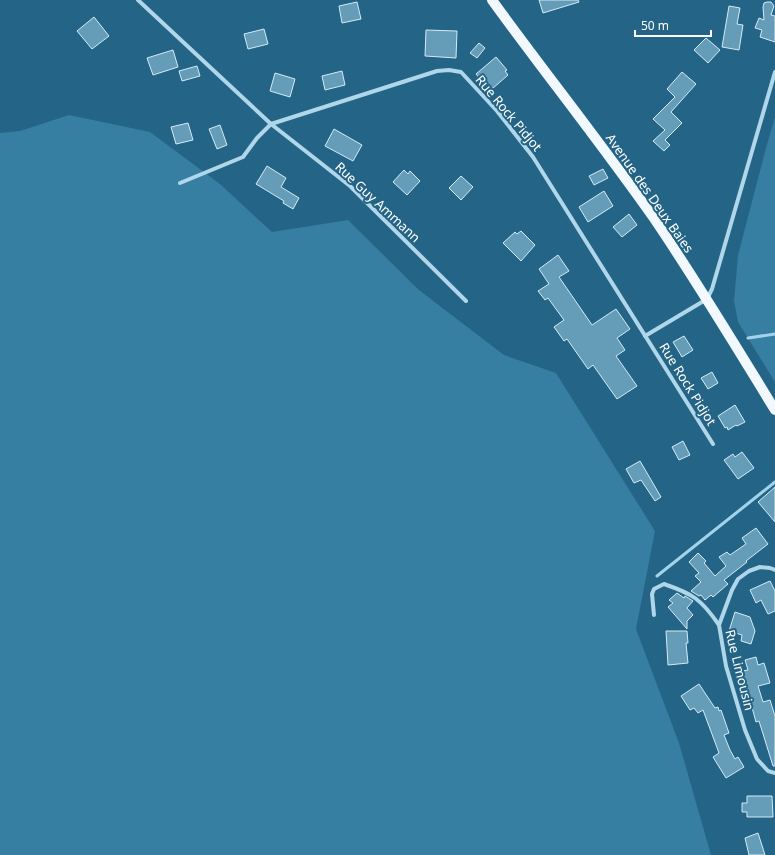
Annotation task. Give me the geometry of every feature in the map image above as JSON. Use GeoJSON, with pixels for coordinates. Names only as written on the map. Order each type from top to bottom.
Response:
{"type":"FeatureCollection","features":[{"type":"Feature","properties":{"kind":"main road","name":"Avenue des Deux Baies"},"geometry":{"type":"LineString","coordinates":[[492,0],[603,147],[653,218],[707,299],[775,410]]}},
{"type":"Feature","properties":{"kind":"street"},"geometry":{"type":"LineString","coordinates":[[138,0],[271,124]]}},
{"type":"Feature","properties":{"kind":"street","name":"Rue Rock Pidjot"},"geometry":{"type":"LineString","coordinates":[[180,183],[243,157],[257,138],[271,124],[437,71],[449,70],[462,72],[497,111],[533,157],[713,444]]}},
{"type":"Feature","properties":{"kind":"street"},"geometry":{"type":"LineString","coordinates":[[707,299],[712,289],[775,72]]}},
{"type":"Feature","properties":{"kind":"street","name":"Rue Guy Ammann"},"geometry":{"type":"LineString","coordinates":[[271,124],[350,186],[466,301]]}},
{"type":"Feature","properties":{"kind":"street","name":"Rue Rock Pidjot"},"geometry":{"type":"LineString","coordinates":[[645,336],[707,299]]}},
{"type":"Feature","properties":{"kind":"street","name":"Rue Limousin"},"geometry":{"type":"LineString","coordinates":[[775,570],[760,567],[749,571],[738,579],[718,624],[726,666],[745,730],[757,759],[768,771],[775,773]]}},
{"type":"Feature","properties":{"kind":"street"},"geometry":{"type":"LineString","coordinates":[[654,615],[652,594],[654,589],[664,584],[686,592],[698,599],[708,609],[718,624]]}},
{"type":"Feature","properties":{"kind":"shaded area"},"geometry":{"type":"Polygon","coordinates":[[[69,115],[150,132],[220,184],[272,232],[348,220],[419,290],[504,355],[556,373],[655,531],[636,629],[679,743],[711,855],[0,855],[0,133],[20,131],[69,115]]]}},
{"type":"Feature","properties":{"kind":"shaded area"},"geometry":{"type":"Polygon","coordinates":[[[775,117],[775,382],[738,322],[734,301],[738,255],[775,117]]]}},
{"type":"Feature","properties":{"kind":"building"},"geometry":{"type":"Polygon","coordinates":[[[539,0],[578,0],[579,2],[543,13],[539,0]]]}},
{"type":"Feature","properties":{"kind":"building"},"geometry":{"type":"Polygon","coordinates":[[[357,2],[361,19],[342,23],[339,6],[357,2]]]}},
{"type":"Feature","properties":{"kind":"building"},"geometry":{"type":"Polygon","coordinates":[[[771,2],[774,6],[771,15],[775,16],[775,42],[760,37],[762,30],[755,28],[759,18],[764,20],[763,7],[764,3],[771,2]]]}},
{"type":"Feature","properties":{"kind":"building"},"geometry":{"type":"Polygon","coordinates":[[[729,6],[740,8],[737,24],[743,25],[739,50],[722,47],[729,6]]]}},
{"type":"Feature","properties":{"kind":"building"},"geometry":{"type":"Polygon","coordinates":[[[94,17],[109,36],[92,49],[77,31],[94,17]]]}},
{"type":"Feature","properties":{"kind":"building"},"geometry":{"type":"Polygon","coordinates":[[[264,29],[268,44],[248,49],[244,34],[264,29]]]}},
{"type":"Feature","properties":{"kind":"building"},"geometry":{"type":"Polygon","coordinates":[[[426,30],[457,31],[456,58],[425,56],[426,30]]]}},
{"type":"Feature","properties":{"kind":"building"},"geometry":{"type":"Polygon","coordinates":[[[706,38],[720,50],[708,63],[694,50],[706,38]]]}},
{"type":"Feature","properties":{"kind":"building"},"geometry":{"type":"Polygon","coordinates":[[[479,43],[485,48],[477,58],[470,53],[479,43]]]}},
{"type":"Feature","properties":{"kind":"building"},"geometry":{"type":"Polygon","coordinates":[[[173,50],[178,67],[153,75],[147,58],[173,50]]]}},
{"type":"Feature","properties":{"kind":"building"},"geometry":{"type":"Polygon","coordinates":[[[496,57],[507,70],[505,71],[508,75],[492,89],[490,86],[488,88],[476,74],[496,57]]]}},
{"type":"Feature","properties":{"kind":"building"},"geometry":{"type":"Polygon","coordinates":[[[197,66],[200,76],[182,81],[179,71],[197,66]]]}},
{"type":"Feature","properties":{"kind":"building"},"geometry":{"type":"Polygon","coordinates":[[[342,71],[345,85],[325,90],[322,76],[342,71]]]}},
{"type":"Feature","properties":{"kind":"building"},"geometry":{"type":"Polygon","coordinates":[[[682,72],[696,84],[671,112],[682,123],[665,140],[670,145],[664,151],[653,141],[665,130],[653,119],[675,97],[667,89],[682,72]]]}},
{"type":"Feature","properties":{"kind":"building"},"geometry":{"type":"Polygon","coordinates":[[[275,73],[295,79],[290,97],[270,91],[275,73]]]}},
{"type":"Feature","properties":{"kind":"building"},"geometry":{"type":"Polygon","coordinates":[[[188,123],[193,140],[176,144],[171,127],[188,123]]]}},
{"type":"Feature","properties":{"kind":"building"},"geometry":{"type":"Polygon","coordinates":[[[220,125],[227,145],[217,149],[209,129],[220,125]]]}},
{"type":"Feature","properties":{"kind":"building"},"geometry":{"type":"Polygon","coordinates":[[[334,129],[362,145],[353,161],[325,146],[334,129]]]}},
{"type":"Feature","properties":{"kind":"building"},"geometry":{"type":"Polygon","coordinates":[[[267,166],[286,178],[281,187],[299,198],[293,209],[283,203],[284,201],[256,184],[267,166]]]}},
{"type":"Feature","properties":{"kind":"building"},"geometry":{"type":"Polygon","coordinates":[[[603,169],[608,178],[594,185],[589,176],[603,169]]]}},
{"type":"Feature","properties":{"kind":"building"},"geometry":{"type":"Polygon","coordinates":[[[404,170],[408,174],[410,171],[420,181],[407,195],[393,182],[404,170]]]}},
{"type":"Feature","properties":{"kind":"building"},"geometry":{"type":"Polygon","coordinates":[[[461,176],[473,187],[461,200],[449,188],[461,176]]]}},
{"type":"Feature","properties":{"kind":"building"},"geometry":{"type":"Polygon","coordinates":[[[604,191],[613,206],[588,222],[579,207],[604,191]]]}},
{"type":"Feature","properties":{"kind":"building"},"geometry":{"type":"Polygon","coordinates":[[[629,214],[637,225],[622,237],[613,227],[629,214]]]}},
{"type":"Feature","properties":{"kind":"building"},"geometry":{"type":"Polygon","coordinates":[[[521,231],[535,245],[521,261],[503,243],[515,232],[517,234],[521,231]]]}},
{"type":"Feature","properties":{"kind":"building"},"geometry":{"type":"Polygon","coordinates":[[[558,255],[569,271],[559,277],[592,325],[616,309],[630,329],[617,338],[625,350],[616,356],[637,386],[617,399],[593,365],[588,369],[567,339],[564,341],[554,327],[564,320],[548,298],[545,300],[538,291],[549,284],[539,269],[558,255]]]}},
{"type":"Feature","properties":{"kind":"building"},"geometry":{"type":"Polygon","coordinates":[[[684,336],[693,350],[682,357],[673,342],[684,336]]]}},
{"type":"Feature","properties":{"kind":"building"},"geometry":{"type":"Polygon","coordinates":[[[712,372],[718,383],[708,389],[701,378],[712,372]]]}},
{"type":"Feature","properties":{"kind":"building"},"geometry":{"type":"Polygon","coordinates":[[[735,405],[745,422],[728,430],[727,427],[725,428],[718,416],[735,405]]]}},
{"type":"Feature","properties":{"kind":"building"},"geometry":{"type":"Polygon","coordinates":[[[683,441],[690,455],[679,460],[672,447],[683,441]]]}},
{"type":"Feature","properties":{"kind":"building"},"geometry":{"type":"Polygon","coordinates":[[[742,452],[754,468],[738,479],[724,460],[733,454],[735,457],[742,452]]]}},
{"type":"Feature","properties":{"kind":"building"},"geometry":{"type":"Polygon","coordinates":[[[640,461],[661,497],[655,501],[641,480],[634,483],[626,469],[640,461]]]}},
{"type":"Feature","properties":{"kind":"building"},"geometry":{"type":"Polygon","coordinates":[[[775,487],[775,522],[758,502],[775,487]]]}},
{"type":"Feature","properties":{"kind":"building"},"geometry":{"type":"Polygon","coordinates":[[[756,528],[768,544],[724,580],[728,584],[713,597],[711,595],[705,600],[701,595],[699,596],[691,591],[701,582],[695,576],[699,573],[689,562],[698,553],[706,561],[704,563],[715,576],[726,566],[719,557],[727,552],[730,555],[746,544],[742,538],[756,528]]]}},
{"type":"Feature","properties":{"kind":"building"},"geometry":{"type":"Polygon","coordinates":[[[770,581],[775,591],[775,611],[768,614],[761,600],[756,603],[750,590],[770,581]]]}},
{"type":"Feature","properties":{"kind":"building"},"geometry":{"type":"Polygon","coordinates":[[[677,593],[684,598],[685,596],[693,601],[687,608],[693,615],[687,621],[687,629],[668,607],[673,603],[669,600],[677,593]]]}},
{"type":"Feature","properties":{"kind":"building"},"geometry":{"type":"Polygon","coordinates":[[[735,612],[750,617],[755,631],[751,644],[741,641],[742,635],[729,631],[735,612]]]}},
{"type":"Feature","properties":{"kind":"building"},"geometry":{"type":"Polygon","coordinates":[[[666,631],[687,631],[688,643],[686,643],[688,663],[668,665],[666,631]]]}},
{"type":"Feature","properties":{"kind":"building"},"geometry":{"type":"Polygon","coordinates":[[[756,657],[758,665],[764,663],[770,683],[758,686],[763,702],[770,700],[775,716],[775,766],[773,766],[759,721],[756,722],[742,671],[748,670],[745,660],[756,657]]]}},
{"type":"Feature","properties":{"kind":"building"},"geometry":{"type":"Polygon","coordinates":[[[699,684],[715,708],[718,707],[719,711],[721,710],[729,733],[724,735],[730,750],[735,759],[738,757],[744,767],[726,778],[713,757],[719,753],[703,710],[698,713],[694,708],[690,710],[681,696],[699,684]]]}},
{"type":"Feature","properties":{"kind":"building"},"geometry":{"type":"Polygon","coordinates":[[[747,796],[772,796],[773,817],[747,817],[747,812],[742,812],[742,803],[747,803],[747,796]]]}},
{"type":"Feature","properties":{"kind":"building"},"geometry":{"type":"Polygon","coordinates":[[[758,833],[765,855],[749,855],[745,838],[758,833]]]}},
{"type":"Feature","properties":{"kind":"waterway"},"geometry":{"type":"LineString","coordinates":[[748,338],[775,334]]}},
{"type":"Feature","properties":{"kind":"waterway"},"geometry":{"type":"LineString","coordinates":[[657,576],[775,482]]}}]}
